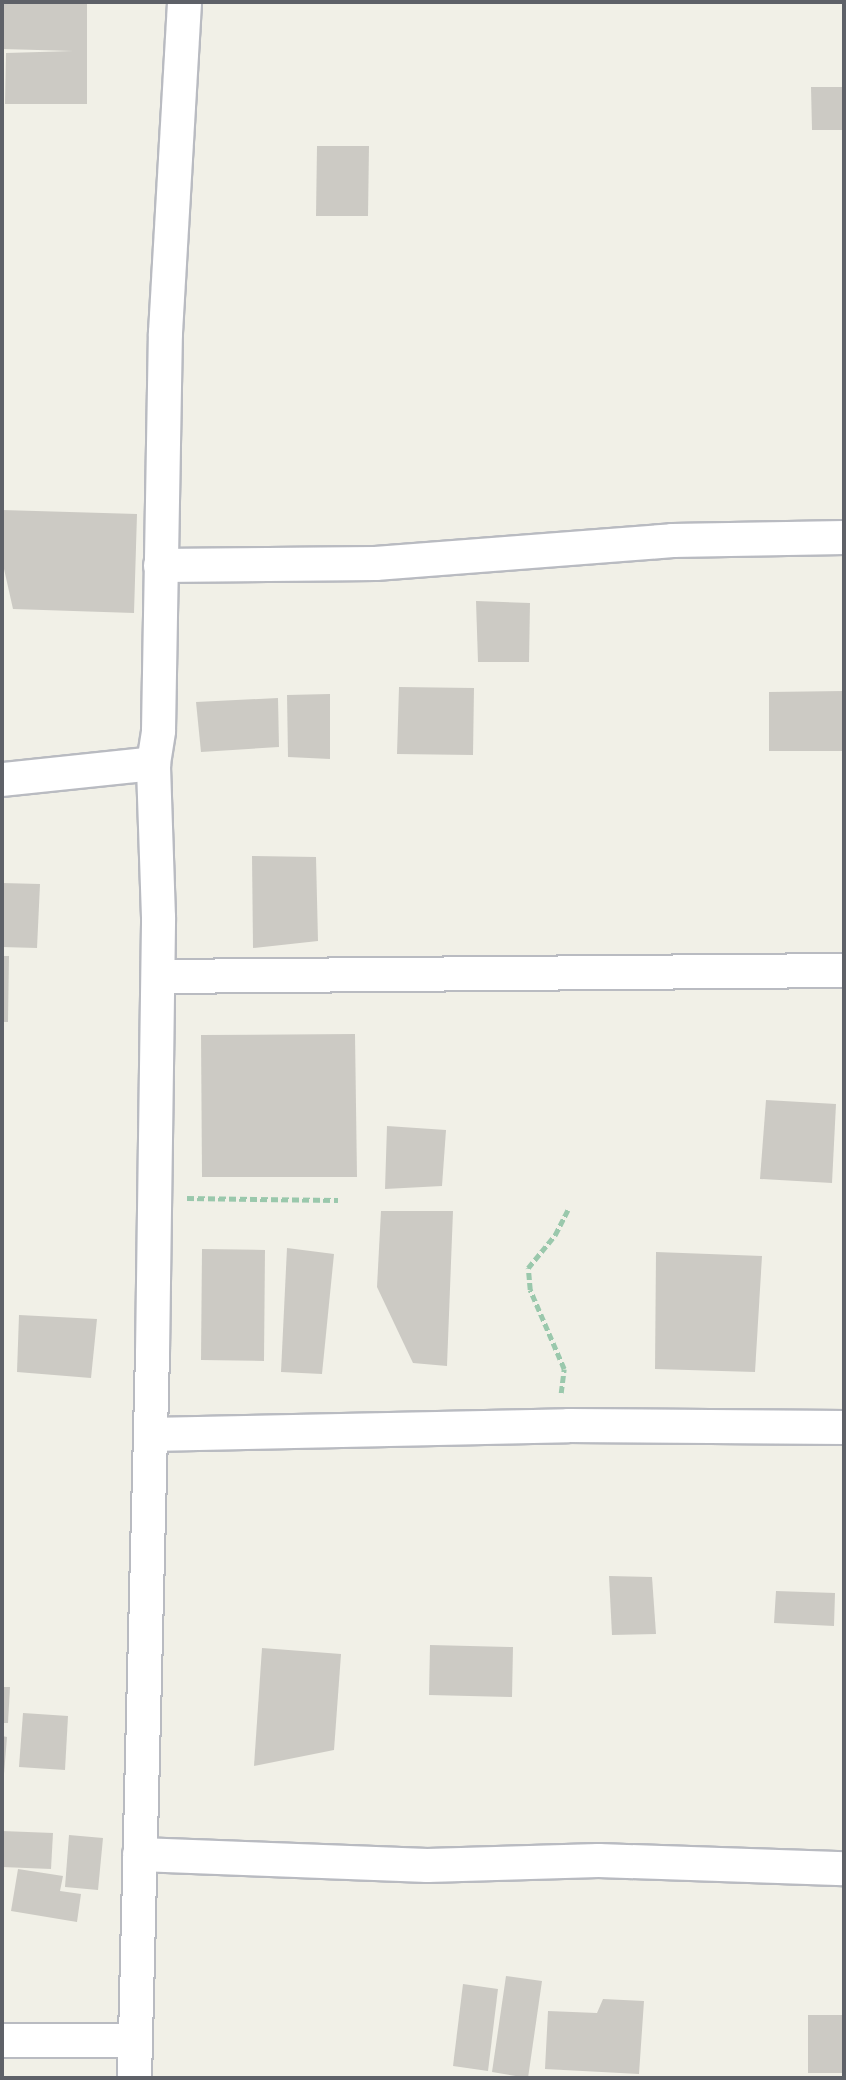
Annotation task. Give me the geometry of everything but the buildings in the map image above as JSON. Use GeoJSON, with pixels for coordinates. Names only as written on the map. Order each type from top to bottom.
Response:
{"type":"FeatureCollection","features":[{"type":"Feature","properties":{"kind":"street"},"geometry":{"type":"LineString","coordinates":[[134,2078],[155,1198],[158,976],[153,763],[158,730],[165,332],[184,2]]}},
{"type":"Feature","properties":{"kind":"street"},"geometry":{"type":"LineString","coordinates":[[160,565],[375,563],[672,540],[844,537]]}},
{"type":"Feature","properties":{"kind":"street"},"geometry":{"type":"LineString","coordinates":[[2,779],[153,763]]}},
{"type":"Feature","properties":{"kind":"street"},"geometry":{"type":"LineString","coordinates":[[158,976],[844,970]]}},
{"type":"Feature","properties":{"kind":"street"},"geometry":{"type":"LineString","coordinates":[[150,1434],[568,1425],[844,1427]]}},
{"type":"Feature","properties":{"kind":"street"},"geometry":{"type":"LineString","coordinates":[[139,1854],[427,1865],[598,1860],[844,1868]]}},
{"type":"Feature","properties":{"kind":"street"},"geometry":{"type":"LineString","coordinates":[[2,2040],[134,2040]]}},
{"type":"Feature","properties":{"kind":"path"},"geometry":{"type":"LineString","coordinates":[[155,1198],[338,1200]]}},
{"type":"Feature","properties":{"kind":"path"},"geometry":{"type":"LineString","coordinates":[[568,1210],[555,1236],[528,1268],[530,1290],[564,1369],[561,1393],[568,1425]]}}]}
